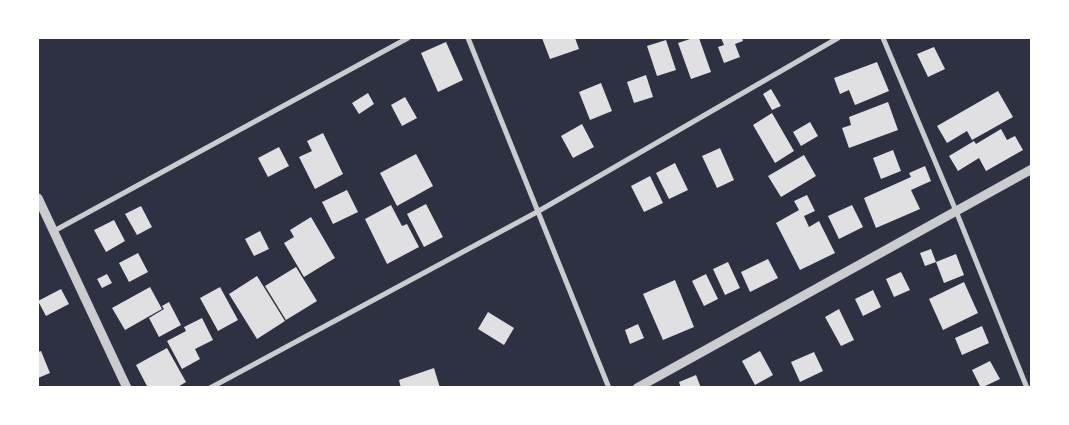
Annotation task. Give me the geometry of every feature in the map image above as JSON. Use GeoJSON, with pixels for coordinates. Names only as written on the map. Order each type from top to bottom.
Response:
{"type":"FeatureCollection","features":[{"type":"Feature","properties":{"kind":"street"},"geometry":{"type":"LineString","coordinates":[[54,231],[408,38]]}},
{"type":"Feature","properties":{"kind":"street"},"geometry":{"type":"LineString","coordinates":[[468,38],[610,388]]}},
{"type":"Feature","properties":{"kind":"street"},"geometry":{"type":"LineString","coordinates":[[210,388],[537,212],[838,38]]}},
{"type":"Feature","properties":{"kind":"street"},"geometry":{"type":"LineString","coordinates":[[883,38],[956,211],[1027,388]]}},
{"type":"Feature","properties":{"kind":"street"},"geometry":{"type":"LineString","coordinates":[[637,388],[1032,169]]}},
{"type":"Feature","properties":{"kind":"street"},"geometry":{"type":"LineString","coordinates":[[38,198],[127,388]]}},
{"type":"Feature","properties":{"kind":"building"},"geometry":{"type":"Polygon","coordinates":[[[542,38],[575,38],[579,49],[550,59],[542,38]]]}},
{"type":"Feature","properties":{"kind":"building"},"geometry":{"type":"Polygon","coordinates":[[[699,38],[711,72],[691,79],[678,43],[699,38]]]}},
{"type":"Feature","properties":{"kind":"building"},"geometry":{"type":"Polygon","coordinates":[[[721,38],[742,38],[743,41],[735,44],[740,57],[724,63],[718,47],[724,45],[721,38]]]}},
{"type":"Feature","properties":{"kind":"building"},"geometry":{"type":"Polygon","coordinates":[[[666,40],[676,70],[657,76],[647,46],[666,40]]]}},
{"type":"Feature","properties":{"kind":"building"},"geometry":{"type":"Polygon","coordinates":[[[446,42],[463,80],[438,92],[421,53],[446,42]]]}},
{"type":"Feature","properties":{"kind":"building"},"geometry":{"type":"Polygon","coordinates":[[[934,47],[945,69],[928,77],[917,54],[934,47]]]}},
{"type":"Feature","properties":{"kind":"building"},"geometry":{"type":"Polygon","coordinates":[[[877,62],[889,91],[855,105],[849,90],[840,94],[834,78],[877,62]]]}},
{"type":"Feature","properties":{"kind":"building"},"geometry":{"type":"Polygon","coordinates":[[[646,75],[653,97],[634,103],[627,82],[646,75]]]}},
{"type":"Feature","properties":{"kind":"building"},"geometry":{"type":"Polygon","coordinates":[[[601,83],[612,111],[590,120],[579,92],[601,83]]]}},
{"type":"Feature","properties":{"kind":"building"},"geometry":{"type":"Polygon","coordinates":[[[771,89],[781,106],[772,110],[763,94],[771,89]]]}},
{"type":"Feature","properties":{"kind":"building"},"geometry":{"type":"Polygon","coordinates":[[[998,91],[1013,117],[972,140],[967,131],[947,143],[937,126],[998,91]]]}},
{"type":"Feature","properties":{"kind":"building"},"geometry":{"type":"Polygon","coordinates":[[[368,93],[374,104],[359,114],[352,103],[368,93]]]}},
{"type":"Feature","properties":{"kind":"building"},"geometry":{"type":"Polygon","coordinates":[[[405,97],[417,118],[402,126],[391,105],[405,97]]]}},
{"type":"Feature","properties":{"kind":"building"},"geometry":{"type":"Polygon","coordinates":[[[888,102],[898,130],[849,148],[842,128],[851,125],[849,117],[888,102]]]}},
{"type":"Feature","properties":{"kind":"building"},"geometry":{"type":"Polygon","coordinates":[[[772,113],[794,151],[775,163],[753,125],[772,113]]]}},
{"type":"Feature","properties":{"kind":"building"},"geometry":{"type":"Polygon","coordinates":[[[810,122],[818,136],[801,146],[793,132],[810,122]]]}},
{"type":"Feature","properties":{"kind":"building"},"geometry":{"type":"Polygon","coordinates":[[[582,124],[594,147],[573,158],[561,136],[582,124]]]}},
{"type":"Feature","properties":{"kind":"building"},"geometry":{"type":"Polygon","coordinates":[[[1001,129],[1007,140],[1015,136],[1023,150],[986,171],[979,158],[958,171],[949,156],[974,141],[976,144],[1001,129]]]}},
{"type":"Feature","properties":{"kind":"building"},"geometry":{"type":"Polygon","coordinates":[[[323,133],[343,174],[315,189],[299,157],[312,151],[307,141],[323,133]]]}},
{"type":"Feature","properties":{"kind":"building"},"geometry":{"type":"Polygon","coordinates":[[[279,147],[289,166],[268,177],[258,158],[279,147]]]}},
{"type":"Feature","properties":{"kind":"building"},"geometry":{"type":"Polygon","coordinates":[[[720,148],[734,180],[717,188],[702,156],[720,148]]]}},
{"type":"Feature","properties":{"kind":"building"},"geometry":{"type":"Polygon","coordinates":[[[893,150],[901,171],[881,179],[873,158],[893,150]]]}},
{"type":"Feature","properties":{"kind":"building"},"geometry":{"type":"Polygon","coordinates":[[[416,154],[433,186],[397,206],[380,173],[416,154]]]}},
{"type":"Feature","properties":{"kind":"building"},"geometry":{"type":"Polygon","coordinates":[[[804,155],[816,176],[781,197],[768,176],[804,155]]]}},
{"type":"Feature","properties":{"kind":"building"},"geometry":{"type":"Polygon","coordinates":[[[675,163],[688,190],[669,199],[656,173],[675,163]]]}},
{"type":"Feature","properties":{"kind":"building"},"geometry":{"type":"Polygon","coordinates":[[[925,166],[931,181],[911,190],[920,209],[876,228],[864,198],[911,177],[909,173],[925,166]]]}},
{"type":"Feature","properties":{"kind":"building"},"geometry":{"type":"Polygon","coordinates":[[[650,176],[663,203],[644,212],[631,186],[650,176]]]}},
{"type":"Feature","properties":{"kind":"building"},"geometry":{"type":"Polygon","coordinates":[[[347,190],[358,212],[333,224],[322,202],[347,190]]]}},
{"type":"Feature","properties":{"kind":"building"},"geometry":{"type":"Polygon","coordinates":[[[807,195],[815,211],[804,216],[809,227],[819,221],[835,253],[800,270],[776,223],[799,210],[794,201],[807,195]]]}},
{"type":"Feature","properties":{"kind":"building"},"geometry":{"type":"Polygon","coordinates":[[[426,204],[443,237],[424,247],[407,214],[426,204]]]}},
{"type":"Feature","properties":{"kind":"building"},"geometry":{"type":"Polygon","coordinates":[[[391,205],[402,226],[407,224],[419,247],[387,264],[365,219],[391,205]]]}},
{"type":"Feature","properties":{"kind":"building"},"geometry":{"type":"Polygon","coordinates":[[[852,205],[863,227],[839,239],[828,216],[852,205]]]}},
{"type":"Feature","properties":{"kind":"building"},"geometry":{"type":"Polygon","coordinates":[[[141,206],[152,227],[137,235],[125,214],[141,206]]]}},
{"type":"Feature","properties":{"kind":"building"},"geometry":{"type":"Polygon","coordinates":[[[311,217],[335,258],[304,277],[284,243],[294,237],[290,230],[311,217]]]}},
{"type":"Feature","properties":{"kind":"building"},"geometry":{"type":"Polygon","coordinates":[[[114,220],[125,241],[106,252],[94,230],[114,220]]]}},
{"type":"Feature","properties":{"kind":"building"},"geometry":{"type":"Polygon","coordinates":[[[260,231],[269,249],[254,256],[245,239],[260,231]]]}},
{"type":"Feature","properties":{"kind":"building"},"geometry":{"type":"Polygon","coordinates":[[[931,249],[936,262],[925,266],[920,253],[931,249]]]}},
{"type":"Feature","properties":{"kind":"building"},"geometry":{"type":"Polygon","coordinates":[[[138,253],[148,272],[129,282],[119,263],[138,253]]]}},
{"type":"Feature","properties":{"kind":"building"},"geometry":{"type":"Polygon","coordinates":[[[956,254],[964,275],[944,283],[936,262],[956,254]]]}},
{"type":"Feature","properties":{"kind":"building"},"geometry":{"type":"Polygon","coordinates":[[[768,259],[778,278],[750,292],[741,272],[768,259]]]}},
{"type":"Feature","properties":{"kind":"building"},"geometry":{"type":"Polygon","coordinates":[[[728,262],[740,288],[725,295],[713,269],[728,262]]]}},
{"type":"Feature","properties":{"kind":"building"},"geometry":{"type":"Polygon","coordinates":[[[296,267],[317,301],[286,320],[265,286],[296,267]]]}},
{"type":"Feature","properties":{"kind":"building"},"geometry":{"type":"Polygon","coordinates":[[[901,272],[910,290],[894,297],[886,279],[901,272]]]}},
{"type":"Feature","properties":{"kind":"building"},"geometry":{"type":"Polygon","coordinates":[[[107,274],[112,283],[102,288],[97,279],[107,274]]]}},
{"type":"Feature","properties":{"kind":"building"},"geometry":{"type":"Polygon","coordinates":[[[706,274],[718,299],[704,306],[692,281],[706,274]]]}},
{"type":"Feature","properties":{"kind":"building"},"geometry":{"type":"Polygon","coordinates":[[[257,276],[285,321],[257,339],[229,294],[257,276]]]}},
{"type":"Feature","properties":{"kind":"building"},"geometry":{"type":"Polygon","coordinates":[[[675,280],[694,327],[663,340],[643,294],[675,280]]]}},
{"type":"Feature","properties":{"kind":"building"},"geometry":{"type":"Polygon","coordinates":[[[964,282],[978,313],[943,330],[929,299],[964,282]]]}},
{"type":"Feature","properties":{"kind":"building"},"geometry":{"type":"Polygon","coordinates":[[[150,287],[162,309],[125,330],[112,308],[150,287]]]}},
{"type":"Feature","properties":{"kind":"building"},"geometry":{"type":"Polygon","coordinates":[[[220,287],[238,320],[218,331],[200,298],[220,287]]]}},
{"type":"Feature","properties":{"kind":"building"},"geometry":{"type":"Polygon","coordinates":[[[61,289],[69,304],[46,316],[38,301],[61,289]]]}},
{"type":"Feature","properties":{"kind":"building"},"geometry":{"type":"Polygon","coordinates":[[[873,290],[881,307],[863,316],[855,299],[873,290]]]}},
{"type":"Feature","properties":{"kind":"building"},"geometry":{"type":"Polygon","coordinates":[[[169,302],[181,325],[159,337],[149,318],[164,309],[162,306],[169,302]]]}},
{"type":"Feature","properties":{"kind":"building"},"geometry":{"type":"Polygon","coordinates":[[[839,309],[854,340],[841,346],[825,317],[839,309]]]}},
{"type":"Feature","properties":{"kind":"building"},"geometry":{"type":"Polygon","coordinates":[[[488,312],[514,328],[504,345],[478,329],[488,312]]]}},
{"type":"Feature","properties":{"kind":"building"},"geometry":{"type":"Polygon","coordinates":[[[202,318],[213,340],[195,349],[200,359],[182,369],[167,341],[186,331],[184,327],[202,318]]]}},
{"type":"Feature","properties":{"kind":"building"},"geometry":{"type":"Polygon","coordinates":[[[638,324],[644,338],[630,344],[625,330],[638,324]]]}},
{"type":"Feature","properties":{"kind":"building"},"geometry":{"type":"Polygon","coordinates":[[[982,326],[989,343],[962,355],[955,338],[982,326]]]}},
{"type":"Feature","properties":{"kind":"building"},"geometry":{"type":"Polygon","coordinates":[[[167,348],[186,382],[176,388],[148,388],[136,365],[167,348]]]}},
{"type":"Feature","properties":{"kind":"building"},"geometry":{"type":"Polygon","coordinates":[[[41,351],[50,373],[38,378],[38,352],[41,351]]]}},
{"type":"Feature","properties":{"kind":"building"},"geometry":{"type":"Polygon","coordinates":[[[760,351],[773,375],[755,385],[742,361],[760,351]]]}},
{"type":"Feature","properties":{"kind":"building"},"geometry":{"type":"Polygon","coordinates":[[[814,352],[823,371],[800,382],[791,362],[814,352]]]}},
{"type":"Feature","properties":{"kind":"building"},"geometry":{"type":"Polygon","coordinates":[[[990,361],[1000,379],[981,388],[972,370],[990,361]]]}},
{"type":"Feature","properties":{"kind":"building"},"geometry":{"type":"Polygon","coordinates":[[[434,368],[440,388],[401,388],[399,380],[434,368]]]}},
{"type":"Feature","properties":{"kind":"building"},"geometry":{"type":"Polygon","coordinates":[[[696,375],[701,388],[681,388],[679,382],[696,375]]]}}]}
